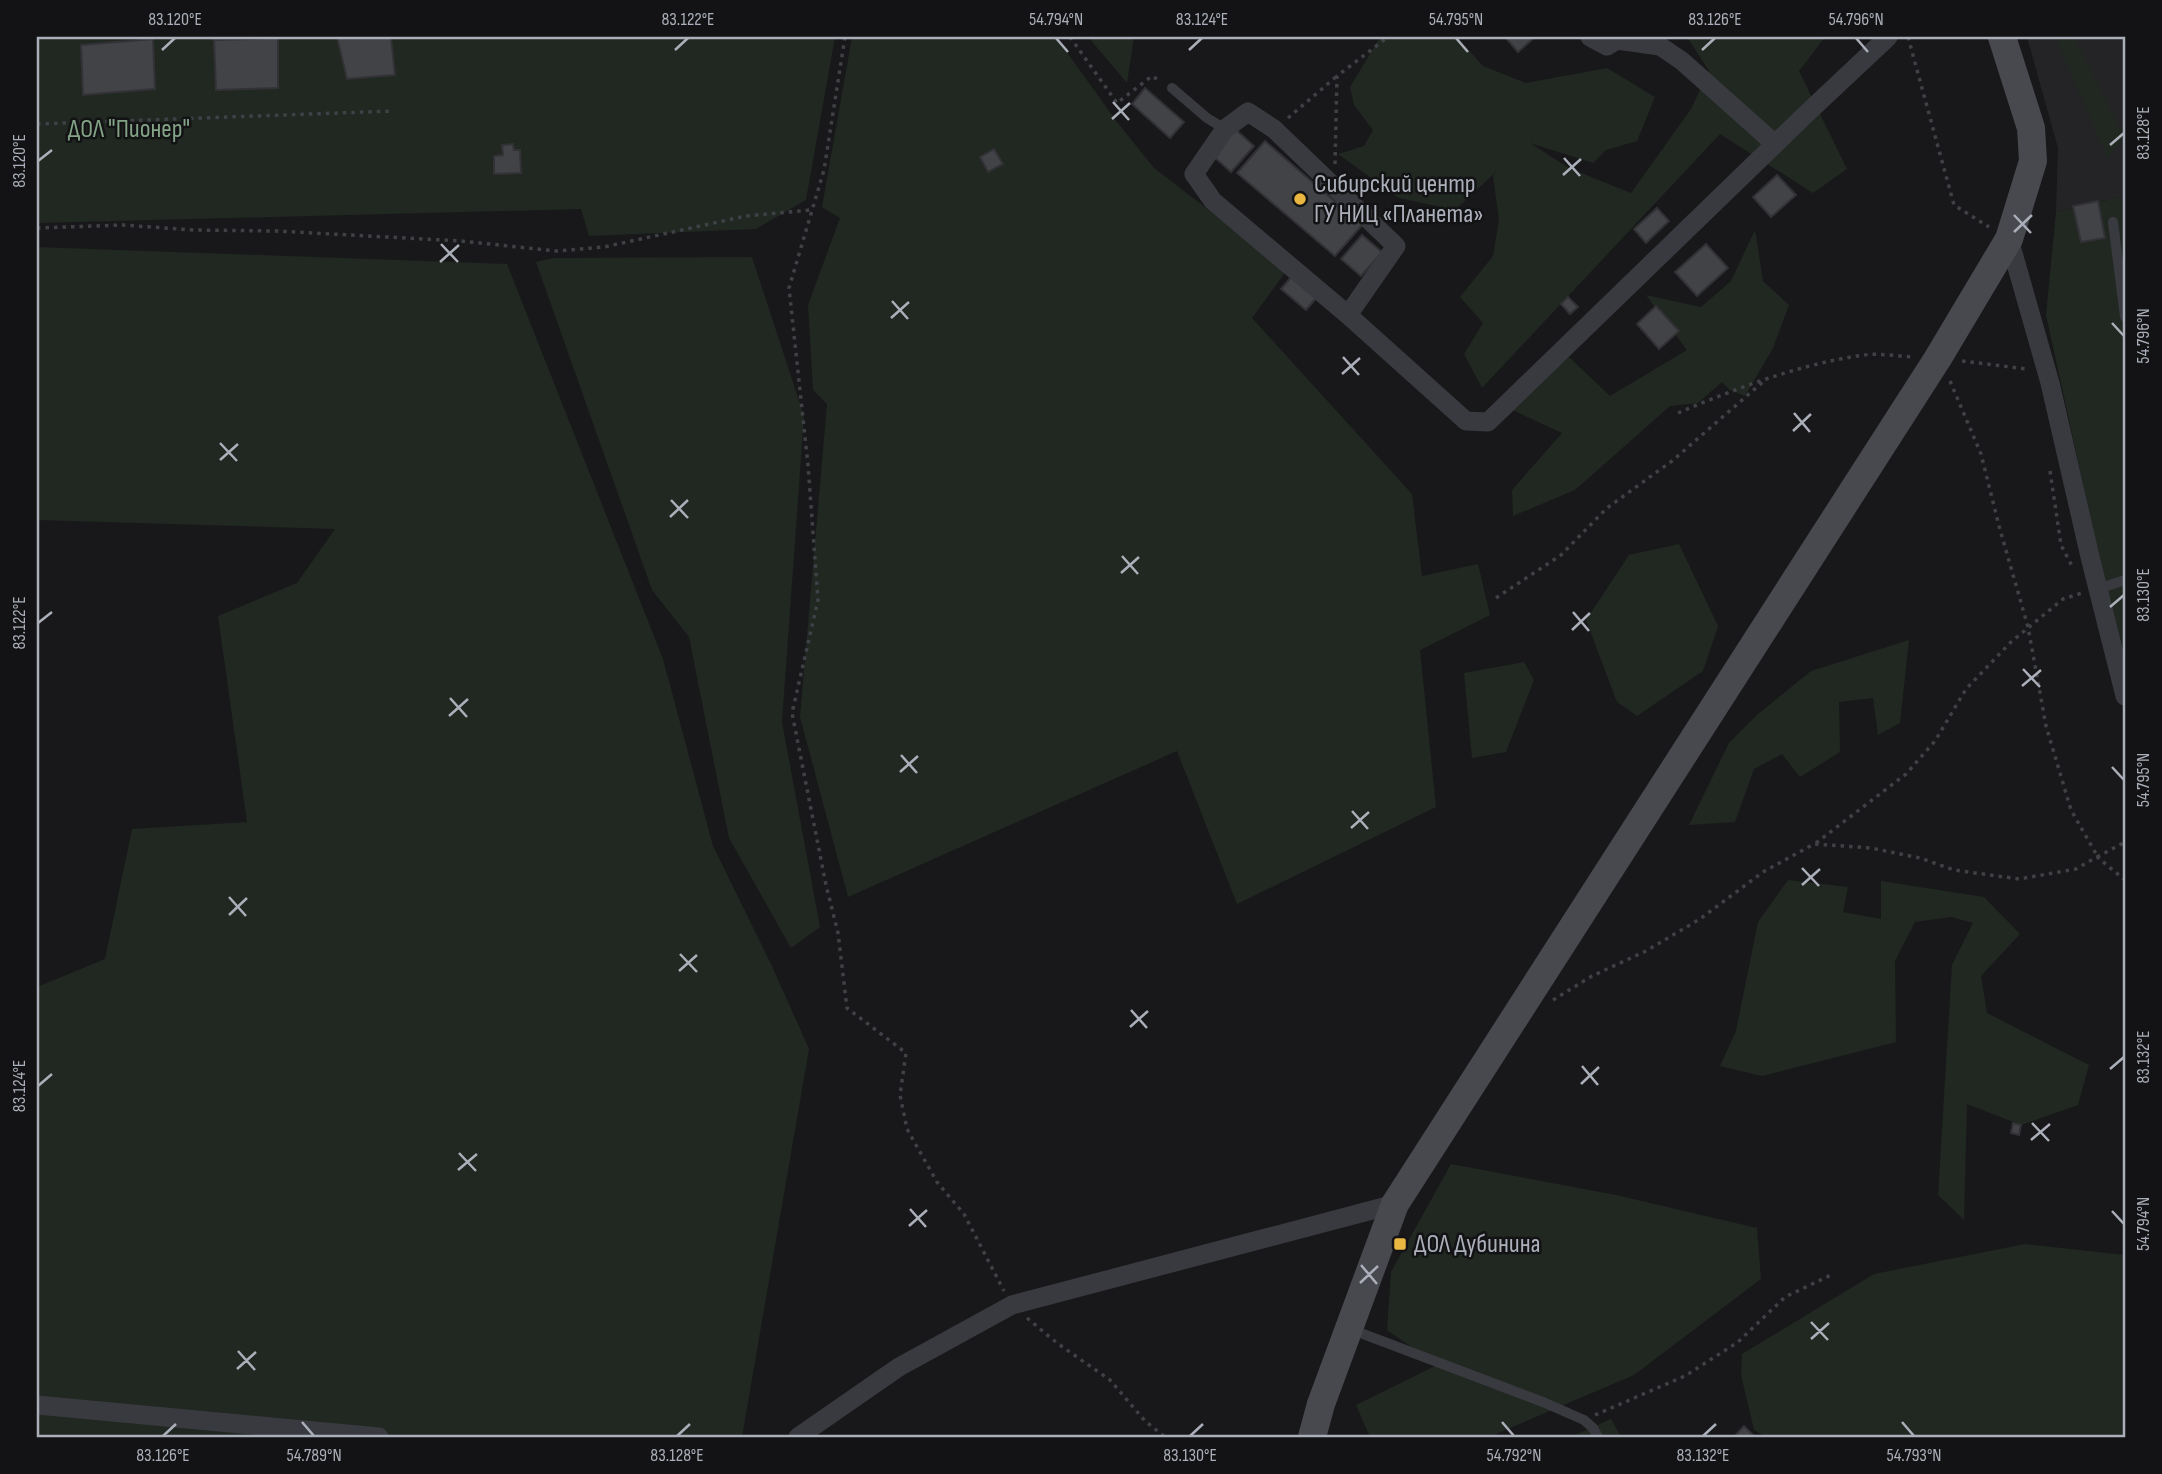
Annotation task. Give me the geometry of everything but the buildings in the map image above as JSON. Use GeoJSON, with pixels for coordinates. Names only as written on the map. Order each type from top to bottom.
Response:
{"type":"FeatureCollection","features":[{"type":"Feature","properties":{"kind":"street"},"geometry":{"type":"LineString","coordinates":[[1590,37],[1607,46],[1617,40],[1660,46],[1682,61],[1775,144]]}},
{"type":"Feature","properties":{"kind":"street"},"geometry":{"type":"LineString","coordinates":[[1348,314],[1396,246],[1335,185],[1274,130],[1248,112],[1225,129],[1194,174],[1213,201],[1348,314],[1466,421],[1488,422],[1888,37]]}},
{"type":"Feature","properties":{"kind":"street"},"geometry":{"type":"LineString","coordinates":[[1312,1437],[1321,1404],[1395,1204],[1938,358],[2009,239],[2033,161],[2031,128],[2002,37]]}},
{"type":"Feature","properties":{"kind":"street"},"geometry":{"type":"LineString","coordinates":[[2009,239],[2047,371],[2125,696]]}},
{"type":"Feature","properties":{"kind":"street"},"geometry":{"type":"LineString","coordinates":[[797,1437],[899,1367],[1012,1305],[1395,1204]]}},
{"type":"Feature","properties":{"kind":"street"},"geometry":{"type":"LineString","coordinates":[[37,1405],[379,1437]]}},
{"type":"Feature","properties":{"kind":"lane"},"geometry":{"type":"LineString","coordinates":[[1172,88],[1207,118],[1225,129]]}},
{"type":"Feature","properties":{"kind":"lane"},"geometry":{"type":"LineString","coordinates":[[2113,222],[2125,317]]}},
{"type":"Feature","properties":{"kind":"lane"},"geometry":{"type":"LineString","coordinates":[[2098,589],[2125,580]]}},
{"type":"Feature","properties":{"kind":"lane"},"geometry":{"type":"LineString","coordinates":[[1349,1329],[1543,1402],[1584,1420],[1598,1437]]}},
{"type":"Feature","properties":{"kind":"path"},"geometry":{"type":"LineString","coordinates":[[845,37],[824,170],[789,288],[808,465],[818,600],[792,713],[825,885],[838,933],[847,1008],[906,1053],[900,1095],[907,1129],[937,1182],[964,1214],[1012,1305],[1057,1343],[1110,1380],[1145,1421],[1165,1437]]}},
{"type":"Feature","properties":{"kind":"path"},"geometry":{"type":"LineString","coordinates":[[1070,37],[1117,103],[1152,76],[1172,88]]}},
{"type":"Feature","properties":{"kind":"path"},"geometry":{"type":"LineString","coordinates":[[1274,130],[1388,37]]}},
{"type":"Feature","properties":{"kind":"path"},"geometry":{"type":"LineString","coordinates":[[1908,37],[1954,205],[2009,239]]}},
{"type":"Feature","properties":{"kind":"path"},"geometry":{"type":"LineString","coordinates":[[1335,185],[1337,76]]}},
{"type":"Feature","properties":{"kind":"path"},"geometry":{"type":"LineString","coordinates":[[37,124],[393,111]]}},
{"type":"Feature","properties":{"kind":"path"},"geometry":{"type":"LineString","coordinates":[[37,228],[123,225],[461,241],[556,251],[604,247],[746,216],[811,210]]}},
{"type":"Feature","properties":{"kind":"path"},"geometry":{"type":"LineString","coordinates":[[1678,413],[1738,388],[1866,355],[1938,358],[2047,371]]}},
{"type":"Feature","properties":{"kind":"path"},"geometry":{"type":"LineString","coordinates":[[1938,358],[1981,454],[2028,627],[2046,726],[2071,810],[2097,857],[2125,880]]}},
{"type":"Feature","properties":{"kind":"path"},"geometry":{"type":"LineString","coordinates":[[1496,598],[1561,555],[1607,508],[1672,461],[1766,380]]}},
{"type":"Feature","properties":{"kind":"path"},"geometry":{"type":"LineString","coordinates":[[1549,1002],[1700,919],[1763,872],[1814,844],[1906,774],[1935,741],[1966,688],[2011,642],[2063,599],[2098,589]]}},
{"type":"Feature","properties":{"kind":"path"},"geometry":{"type":"LineString","coordinates":[[1814,844],[1871,848],[1920,858],[1954,870],[2020,879],[2077,869],[2125,842]]}},
{"type":"Feature","properties":{"kind":"path"},"geometry":{"type":"LineString","coordinates":[[1584,1420],[1685,1377],[1738,1342],[1785,1297],[1831,1275]]}},
{"type":"Feature","properties":{"kind":"shaded area"},"geometry":{"type":"Polygon","coordinates":[[[2027,37],[2125,37],[2125,196],[2056,212],[2058,148],[2027,37]]]}},
{"type":"Feature","properties":{"kind":"green space","name":"ДОЛ \"Пионер\""},"geometry":{"type":"Polygon","coordinates":[[[37,37],[835,37],[806,200],[756,229],[589,236],[581,209],[37,223],[37,37]]]}},
{"type":"Feature","properties":{"kind":"green space"},"geometry":{"type":"Polygon","coordinates":[[[852,37],[1056,37],[1154,168],[1287,270],[1252,318],[1412,494],[1422,576],[1478,564],[1490,615],[1420,650],[1436,807],[1237,904],[1177,751],[848,897],[800,717],[827,404],[813,390],[808,305],[840,218],[822,207],[852,37]]]}},
{"type":"Feature","properties":{"kind":"green space"},"geometry":{"type":"Polygon","coordinates":[[[1088,37],[1134,37],[1127,83],[1088,37]]]}},
{"type":"Feature","properties":{"kind":"green space"},"geometry":{"type":"Polygon","coordinates":[[[1380,37],[1457,37],[1483,66],[1526,83],[1607,68],[1655,97],[1637,141],[1606,150],[1593,163],[1530,143],[1569,168],[1631,193],[1691,109],[1709,71],[1687,37],[1825,37],[1799,71],[1847,169],[1813,193],[1720,134],[1482,388],[1464,354],[1483,323],[1460,297],[1493,256],[1499,220],[1493,176],[1496,172],[1455,210],[1399,198],[1338,154],[1364,146],[1373,130],[1354,105],[1350,87],[1380,37]]]}},
{"type":"Feature","properties":{"kind":"green space"},"geometry":{"type":"Polygon","coordinates":[[[2055,37],[2074,37],[2124,137],[2108,159],[2055,37]]]}},
{"type":"Feature","properties":{"kind":"green space"},"geometry":{"type":"Polygon","coordinates":[[[2125,196],[2125,655],[2102,570],[2046,315],[2056,212],[2125,196]]]}},
{"type":"Feature","properties":{"kind":"green space"},"geometry":{"type":"Polygon","coordinates":[[[1755,230],[1763,281],[1789,305],[1773,348],[1745,396],[1730,390],[1722,382],[1698,403],[1670,406],[1575,490],[1513,516],[1512,490],[1562,433],[1508,408],[1569,357],[1610,396],[1687,350],[1646,295],[1701,307],[1731,281],[1755,230]]]}},
{"type":"Feature","properties":{"kind":"green space"},"geometry":{"type":"Polygon","coordinates":[[[37,247],[507,264],[663,659],[713,846],[809,1049],[742,1437],[37,1437],[37,987],[105,959],[132,829],[247,822],[218,616],[297,583],[335,529],[37,520],[37,247]]]}},
{"type":"Feature","properties":{"kind":"green space"},"geometry":{"type":"Polygon","coordinates":[[[752,257],[804,416],[782,722],[820,927],[791,948],[729,838],[689,637],[652,590],[536,262],[554,258],[752,257]]]}},
{"type":"Feature","properties":{"kind":"green space"},"geometry":{"type":"Polygon","coordinates":[[[1679,544],[1718,626],[1703,671],[1637,716],[1617,702],[1586,620],[1629,555],[1679,544]]]}},
{"type":"Feature","properties":{"kind":"green space"},"geometry":{"type":"Polygon","coordinates":[[[1909,640],[1900,723],[1878,735],[1873,698],[1839,702],[1840,752],[1800,777],[1782,754],[1754,769],[1735,822],[1689,825],[1729,743],[1758,714],[1811,671],[1909,640]]]}},
{"type":"Feature","properties":{"kind":"green space"},"geometry":{"type":"Polygon","coordinates":[[[1524,662],[1534,680],[1506,752],[1472,758],[1464,673],[1524,662]]]}},
{"type":"Feature","properties":{"kind":"green space"},"geometry":{"type":"Polygon","coordinates":[[[1788,880],[1848,887],[1843,912],[1881,919],[1881,881],[1984,897],[2020,934],[1981,976],[1987,1013],[2089,1065],[2078,1105],[2021,1125],[1967,1104],[1964,1220],[1938,1195],[1952,965],[1973,923],[1951,917],[1915,922],[1895,961],[1896,1042],[1762,1076],[1720,1066],[1736,1031],[1758,922],[1788,880]]]}},
{"type":"Feature","properties":{"kind":"green space"},"geometry":{"type":"Polygon","coordinates":[[[1451,1164],[1616,1195],[1757,1228],[1761,1279],[1634,1375],[1489,1437],[1370,1437],[1356,1405],[1437,1365],[1387,1330],[1391,1272],[1451,1164]]]}},
{"type":"Feature","properties":{"kind":"green space"},"geometry":{"type":"Polygon","coordinates":[[[2025,1244],[2125,1255],[2125,1437],[1766,1437],[1754,1430],[1741,1375],[1742,1354],[1874,1274],[2025,1244]]]}},
{"type":"Feature","properties":{"kind":"green space"},"geometry":{"type":"Polygon","coordinates":[[[1611,1419],[1621,1437],[1571,1437],[1611,1419]]]}},
{"type":"Feature","properties":{"kind":"place","name":"Сибирский центр ГУ НИЦ «Планета»"},"geometry":{"type":"Point","coordinates":[1300,199]}},
{"type":"Feature","properties":{"kind":"place","name":"ДОЛ Дубинина"},"geometry":{"type":"Point","coordinates":[1400,1244]}}]}
